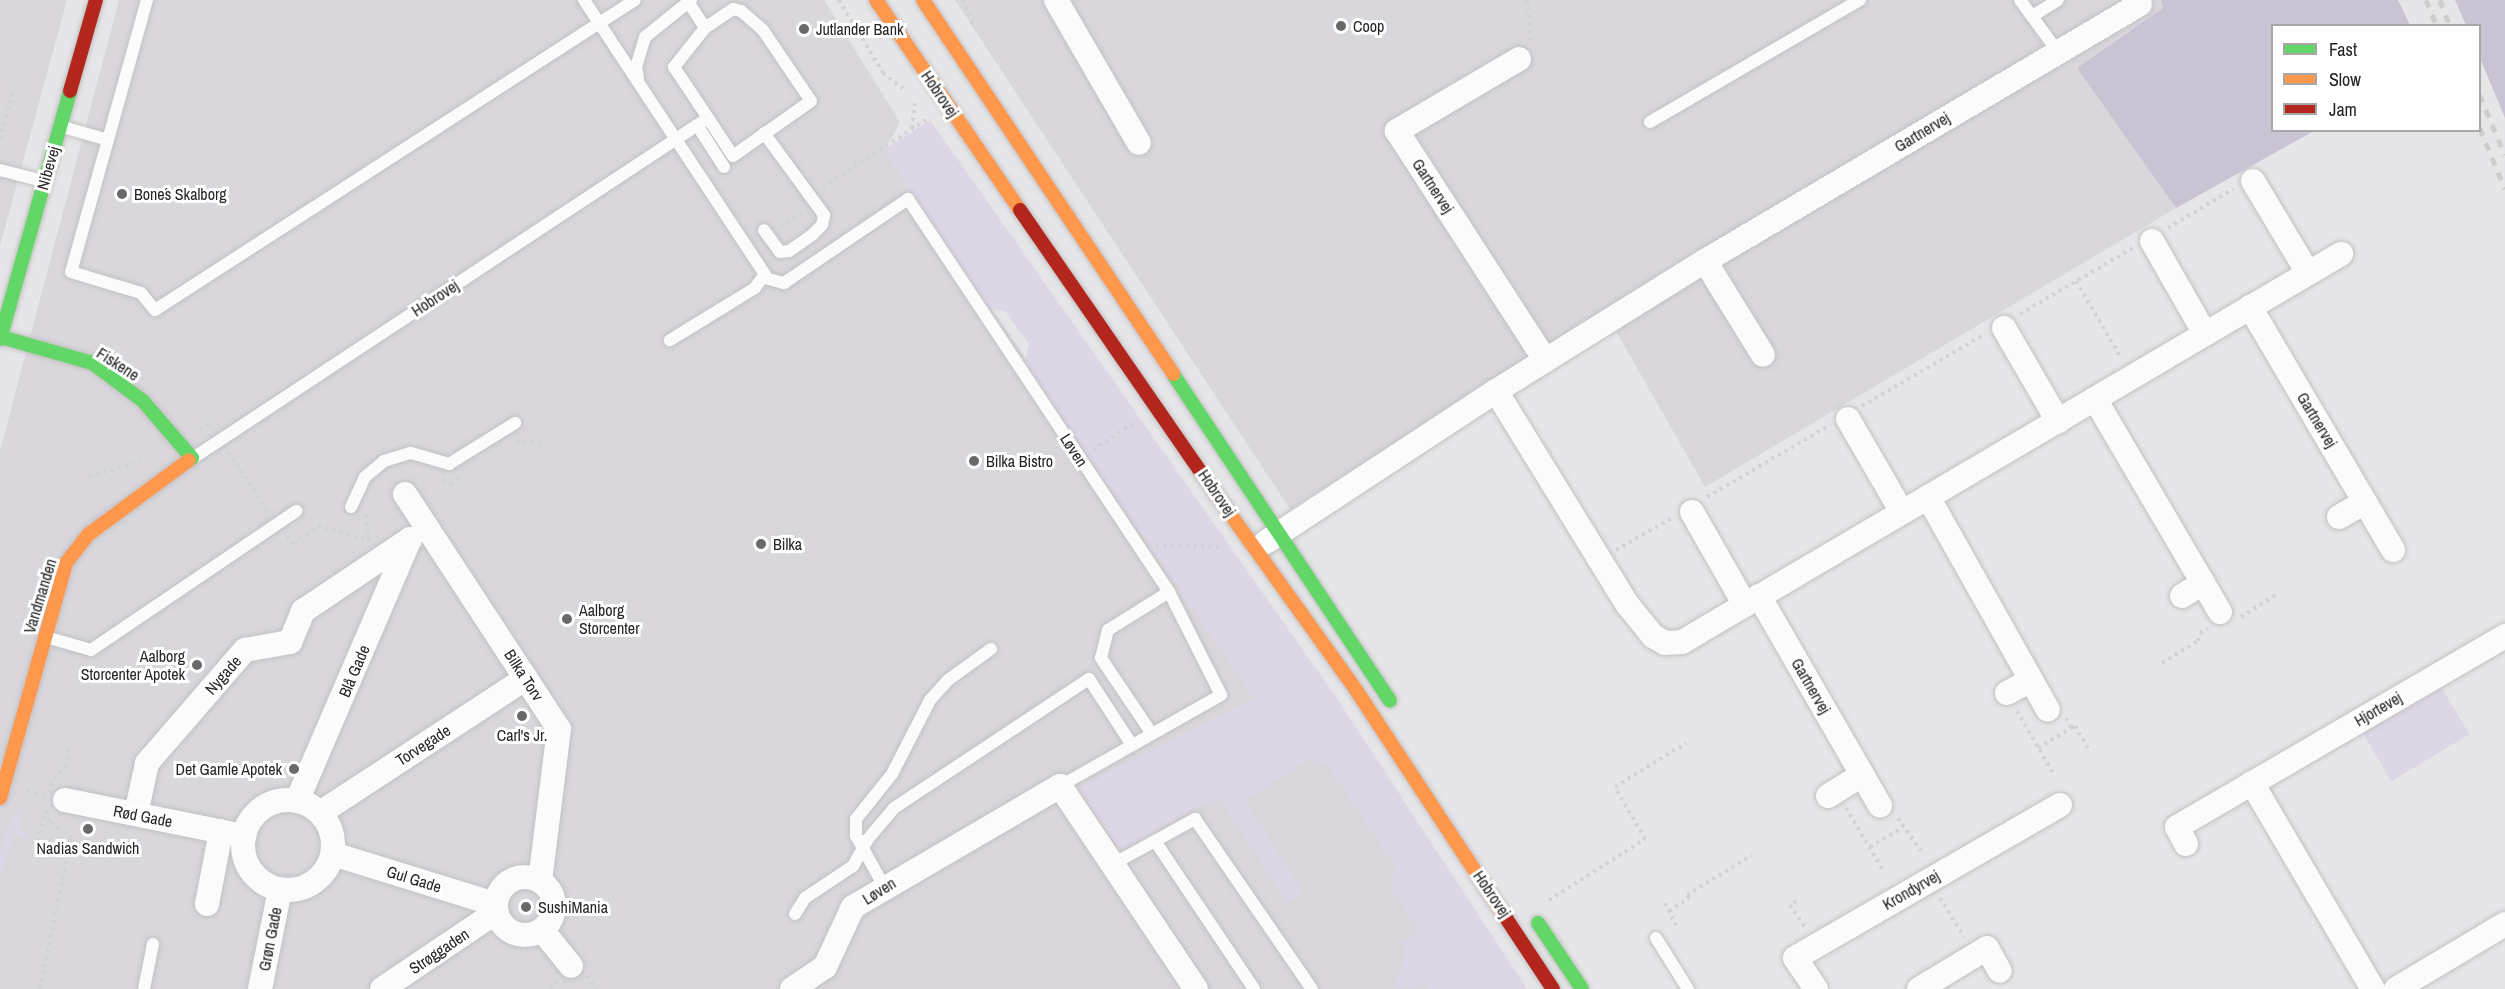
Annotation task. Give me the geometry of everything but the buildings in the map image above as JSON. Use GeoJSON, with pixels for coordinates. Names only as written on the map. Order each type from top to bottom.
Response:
{"type":"FeatureCollection","features":[{"type":"Feature","properties":{"kind":"main road","name":"Nibevej"},"geometry":{"type":"LineString","coordinates":[[0,337],[96,0]]}},
{"type":"Feature","properties":{"kind":"main road","name":"Hobrovej"},"geometry":{"type":"LineString","coordinates":[[876,0],[947,106],[1159,407],[1254,549],[1356,690],[1553,989]]}},
{"type":"Feature","properties":{"kind":"main road","name":"Hobrovej"},"geometry":{"type":"LineString","coordinates":[[924,0],[1398,713]]}},
{"type":"Feature","properties":{"kind":"main road","name":"Fiskene"},"geometry":{"type":"LineString","coordinates":[[0,337],[92,363],[143,401],[192,459]]}},
{"type":"Feature","properties":{"kind":"main road","name":"Vandmanden"},"geometry":{"type":"LineString","coordinates":[[2,792],[26,680],[45,637],[66,563],[76,546],[192,459]]}},
{"type":"Feature","properties":{"kind":"main road","name":"Hobrovej"},"geometry":{"type":"LineString","coordinates":[[1530,912],[1582,989]]}},
{"type":"Feature","properties":{"kind":"street"},"geometry":{"type":"LineString","coordinates":[[1056,0],[1139,143]]}},
{"type":"Feature","properties":{"kind":"street","name":"Gartnervej"},"geometry":{"type":"LineString","coordinates":[[1254,549],[1496,391],[1705,261],[2140,4]]}},
{"type":"Feature","properties":{"kind":"street","name":"Gartnervej"},"geometry":{"type":"LineString","coordinates":[[1519,59],[1397,131],[1545,360]]}},
{"type":"Feature","properties":{"kind":"street"},"geometry":{"type":"LineString","coordinates":[[2253,181],[2308,273]]}},
{"type":"Feature","properties":{"kind":"street"},"geometry":{"type":"LineString","coordinates":[[2152,238],[2205,334]]}},
{"type":"Feature","properties":{"kind":"street"},"geometry":{"type":"LineString","coordinates":[[1496,391],[1627,604],[1653,636],[1665,643],[1682,642],[2341,254]]}},
{"type":"Feature","properties":{"kind":"street"},"geometry":{"type":"LineString","coordinates":[[1705,261],[1763,355]]}},
{"type":"Feature","properties":{"kind":"street","name":"Gartnervej"},"geometry":{"type":"LineString","coordinates":[[2250,308],[2393,550]]}},
{"type":"Feature","properties":{"kind":"street"},"geometry":{"type":"LineString","coordinates":[[2002,326],[2058,421]]}},
{"type":"Feature","properties":{"kind":"street"},"geometry":{"type":"LineString","coordinates":[[2095,399],[2220,612]]}},
{"type":"Feature","properties":{"kind":"street"},"geometry":{"type":"LineString","coordinates":[[1847,417],[1902,512]]}},
{"type":"Feature","properties":{"kind":"street","name":"Bilka Torv"},"geometry":{"type":"LineString","coordinates":[[405,494],[559,729],[540,881]]}},
{"type":"Feature","properties":{"kind":"street"},"geometry":{"type":"LineString","coordinates":[[1928,497],[2048,710]]}},
{"type":"Feature","properties":{"kind":"street"},"geometry":{"type":"LineString","coordinates":[[2339,517],[2365,502]]}},
{"type":"Feature","properties":{"kind":"street","name":"Gartnervej"},"geometry":{"type":"LineString","coordinates":[[1690,509],[1752,601],[1880,806]]}},
{"type":"Feature","properties":{"kind":"street","name":"Blå Gade"},"geometry":{"type":"LineString","coordinates":[[297,801],[410,539]]}},
{"type":"Feature","properties":{"kind":"street","name":"Nygade"},"geometry":{"type":"LineString","coordinates":[[136,814],[147,763],[245,650],[290,642],[303,611],[410,539]]}},
{"type":"Feature","properties":{"kind":"street"},"geometry":{"type":"LineString","coordinates":[[2182,596],[2203,583]]}},
{"type":"Feature","properties":{"kind":"street","name":"Hjortevej"},"geometry":{"type":"LineString","coordinates":[[2186,844],[2177,827],[2505,636]]}},
{"type":"Feature","properties":{"kind":"street","name":"Torvegade"},"geometry":{"type":"LineString","coordinates":[[320,813],[526,678]]}},
{"type":"Feature","properties":{"kind":"street"},"geometry":{"type":"LineString","coordinates":[[2011,700],[2031,680]]}},
{"type":"Feature","properties":{"kind":"street"},"geometry":{"type":"LineString","coordinates":[[1828,796],[1862,775]]}},
{"type":"Feature","properties":{"kind":"street"},"geometry":{"type":"LineString","coordinates":[[2252,783],[2373,989]]}},
{"type":"Feature","properties":{"kind":"street"},"geometry":{"type":"LineString","coordinates":[[1060,786],[1196,989]]}},
{"type":"Feature","properties":{"kind":"street","name":"Løven"},"geometry":{"type":"LineString","coordinates":[[792,989],[825,967],[853,907],[1060,786]]}},
{"type":"Feature","properties":{"kind":"street"},"geometry":{"type":"LineString","coordinates":[[207,904],[232,833],[269,804],[297,801],[320,813],[329,825],[333,854],[328,867],[308,886],[280,890],[267,885],[247,864],[232,833]]}},
{"type":"Feature","properties":{"kind":"street","name":"Rød Gade"},"geometry":{"type":"LineString","coordinates":[[55,805],[136,814],[232,833]]}},
{"type":"Feature","properties":{"kind":"street","name":"Krondyrvej"},"geometry":{"type":"LineString","coordinates":[[1816,989],[1795,958],[2060,805]]}},
{"type":"Feature","properties":{"kind":"street","name":"Gul Gade"},"geometry":{"type":"LineString","coordinates":[[333,854],[496,908]]}},
{"type":"Feature","properties":{"kind":"street"},"geometry":{"type":"LineString","coordinates":[[531,878],[540,881],[552,896],[554,905],[553,914],[542,930],[524,936],[514,934],[499,921],[496,908],[498,894],[511,880],[531,878]]}},
{"type":"Feature","properties":{"kind":"street","name":"Grøn Gade"},"geometry":{"type":"LineString","coordinates":[[260,989],[280,890]]}},
{"type":"Feature","properties":{"kind":"street","name":"Strøggaden"},"geometry":{"type":"LineString","coordinates":[[382,989],[496,908]]}},
{"type":"Feature","properties":{"kind":"street"},"geometry":{"type":"LineString","coordinates":[[2396,989],[2505,924]]}},
{"type":"Feature","properties":{"kind":"street"},"geometry":{"type":"LineString","coordinates":[[542,930],[571,966]]}},
{"type":"Feature","properties":{"kind":"street"},"geometry":{"type":"LineString","coordinates":[[1919,989],[1987,948],[2000,972]]}},
{"type":"Feature","properties":{"kind":"lane"},"geometry":{"type":"LineString","coordinates":[[147,0],[71,272],[141,293],[155,310],[635,0]]}},
{"type":"Feature","properties":{"kind":"lane"},"geometry":{"type":"LineString","coordinates":[[585,0],[762,265],[765,278],[755,288],[670,340]]}},
{"type":"Feature","properties":{"kind":"lane"},"geometry":{"type":"LineString","coordinates":[[1650,122],[1860,0]]}},
{"type":"Feature","properties":{"kind":"lane"},"geometry":{"type":"LineString","coordinates":[[2020,0],[2034,15],[2058,52]]}},
{"type":"Feature","properties":{"kind":"lane"},"geometry":{"type":"LineString","coordinates":[[2034,15],[2058,0]]}},
{"type":"Feature","properties":{"kind":"lane"},"geometry":{"type":"LineString","coordinates":[[639,82],[636,67],[645,37],[688,1],[705,27]]}},
{"type":"Feature","properties":{"kind":"lane"},"geometry":{"type":"LineString","coordinates":[[702,122],[733,156],[811,101],[753,20],[733,9],[705,27],[674,67],[724,167]]}},
{"type":"Feature","properties":{"kind":"lane","name":"Hobrovej"},"geometry":{"type":"LineString","coordinates":[[192,459],[702,122]]}},
{"type":"Feature","properties":{"kind":"lane"},"geometry":{"type":"LineString","coordinates":[[60,126],[108,140]]}},
{"type":"Feature","properties":{"kind":"lane"},"geometry":{"type":"LineString","coordinates":[[764,133],[824,215],[822,225],[789,251],[780,252],[764,230]]}},
{"type":"Feature","properties":{"kind":"lane"},"geometry":{"type":"LineString","coordinates":[[0,170],[45,182]]}},
{"type":"Feature","properties":{"kind":"lane","name":"Løven"},"geometry":{"type":"LineString","coordinates":[[765,278],[784,283],[908,199],[1169,592],[1221,695],[1060,786]]}},
{"type":"Feature","properties":{"kind":"lane"},"geometry":{"type":"LineString","coordinates":[[351,507],[365,477],[384,461],[411,453],[449,464],[515,423]]}},
{"type":"Feature","properties":{"kind":"lane"},"geometry":{"type":"LineString","coordinates":[[45,637],[91,650],[296,511]]}},
{"type":"Feature","properties":{"kind":"lane"},"geometry":{"type":"LineString","coordinates":[[1152,734],[1101,658],[1108,630],[1169,592]]}},
{"type":"Feature","properties":{"kind":"lane"},"geometry":{"type":"LineString","coordinates":[[885,888],[863,854],[856,836],[856,819],[892,774],[919,716],[948,680],[991,649]]}},
{"type":"Feature","properties":{"kind":"lane"},"geometry":{"type":"LineString","coordinates":[[795,914],[805,898],[853,866],[863,854],[868,839],[894,808],[1089,679],[1132,745]]}},
{"type":"Feature","properties":{"kind":"lane"},"geometry":{"type":"LineString","coordinates":[[1113,864],[1195,819],[1312,989]]}},
{"type":"Feature","properties":{"kind":"lane"},"geometry":{"type":"LineString","coordinates":[[1155,841],[1254,989]]}},
{"type":"Feature","properties":{"kind":"lane"},"geometry":{"type":"LineString","coordinates":[[1656,938],[1688,989]]}},
{"type":"Feature","properties":{"kind":"lane"},"geometry":{"type":"LineString","coordinates":[[144,989],[153,944]]}},
{"type":"Feature","properties":{"kind":"path"},"geometry":{"type":"LineString","coordinates":[[1519,59],[1532,52],[1527,0]]}},
{"type":"Feature","properties":{"kind":"path"},"geometry":{"type":"LineString","coordinates":[[0,139],[14,87]]}},
{"type":"Feature","properties":{"kind":"path"},"geometry":{"type":"LineString","coordinates":[[912,129],[915,98]]}},
{"type":"Feature","properties":{"kind":"path"},"geometry":{"type":"LineString","coordinates":[[863,161],[947,106]]}},
{"type":"Feature","properties":{"kind":"path"},"geometry":{"type":"LineString","coordinates":[[1599,559],[1690,509],[2251,178],[2253,181]]}},
{"type":"Feature","properties":{"kind":"path"},"geometry":{"type":"LineString","coordinates":[[2076,281],[2132,377]]}},
{"type":"Feature","properties":{"kind":"path"},"geometry":{"type":"LineString","coordinates":[[1080,459],[1159,407]]}},
{"type":"Feature","properties":{"kind":"path"},"geometry":{"type":"LineString","coordinates":[[89,476],[152,459]]}},
{"type":"Feature","properties":{"kind":"path"},"geometry":{"type":"LineString","coordinates":[[1137,545],[1254,549]]}},
{"type":"Feature","properties":{"kind":"path"},"geometry":{"type":"LineString","coordinates":[[2011,700],[2053,773]]}},
{"type":"Feature","properties":{"kind":"path"},"geometry":{"type":"LineString","coordinates":[[2048,710],[2059,704],[2071,728]]}},
{"type":"Feature","properties":{"kind":"path"},"geometry":{"type":"LineString","coordinates":[[2038,748],[2075,726],[2089,750]]}},
{"type":"Feature","properties":{"kind":"path"},"geometry":{"type":"LineString","coordinates":[[1530,912],[1645,839],[1615,787],[1686,743]]}},
{"type":"Feature","properties":{"kind":"path"},"geometry":{"type":"LineString","coordinates":[[2,792],[55,805],[50,821],[71,838],[40,989]]}},
{"type":"Feature","properties":{"kind":"path"},"geometry":{"type":"LineString","coordinates":[[1828,796],[1834,804],[1844,803],[1884,872]]}},
{"type":"Feature","properties":{"kind":"path"},"geometry":{"type":"LineString","coordinates":[[1880,806],[1889,802],[1903,827]]}},
{"type":"Feature","properties":{"kind":"path"},"geometry":{"type":"LineString","coordinates":[[1870,847],[1906,825],[1921,851]]}},
{"type":"Feature","properties":{"kind":"path"},"geometry":{"type":"LineString","coordinates":[[1669,911],[1689,898],[1687,895],[1752,855]]}},
{"type":"Feature","properties":{"kind":"path"},"geometry":{"type":"LineString","coordinates":[[1929,879],[1975,956]]}},
{"type":"Feature","properties":{"kind":"path"},"geometry":{"type":"LineString","coordinates":[[1796,901],[1790,905],[1816,945]]}},
{"type":"Feature","properties":{"kind":"path"},"geometry":{"type":"LineString","coordinates":[[1665,903],[1676,926]]}},
{"type":"Feature","properties":{"kind":"shaded area"},"geometry":{"type":"Polygon","coordinates":[[[0,0],[67,0],[0,246],[0,0]]]}},
{"type":"Feature","properties":{"kind":"shaded area"},"geometry":{"type":"Polygon","coordinates":[[[119,0],[824,0],[900,122],[885,150],[1254,698],[1326,751],[1479,989],[0,989],[0,451],[119,0]]]}},
{"type":"Feature","properties":{"kind":"shaded area"},"geometry":{"type":"Polygon","coordinates":[[[955,0],[2161,0],[2163,8],[2078,68],[2176,208],[1705,487],[1605,312],[1290,509],[955,0]]]}},
{"type":"Feature","properties":{"kind":"shaded area"},"geometry":{"type":"Polygon","coordinates":[[[2161,0],[2398,0],[2410,24],[2271,24],[2271,132],[2312,132],[2176,208],[2077,68],[2163,8],[2161,0]]]}},
{"type":"Feature","properties":{"kind":"shaded area"},"geometry":{"type":"Polygon","coordinates":[[[2455,0],[2505,0],[2505,118],[2481,60],[2481,24],[2466,24],[2455,0]]]}},
{"type":"Feature","properties":{"kind":"shaded area"},"geometry":{"type":"Polygon","coordinates":[[[930,120],[1338,700],[1527,989],[1428,989],[1425,985],[1394,989],[1406,951],[1401,944],[1419,930],[1390,888],[1396,868],[1327,765],[1307,760],[1245,801],[1303,892],[1288,903],[1220,800],[1198,806],[1120,851],[1077,789],[1254,698],[1025,364],[1029,344],[1005,311],[989,309],[884,150],[930,120]]]}},
{"type":"Feature","properties":{"kind":"shaded area"},"geometry":{"type":"Polygon","coordinates":[[[2438,682],[2469,734],[2391,781],[2360,729],[2438,682]]]}},
{"type":"Feature","properties":{"kind":"shaded area"},"geometry":{"type":"Polygon","coordinates":[[[23,807],[20,831],[29,833],[27,838],[13,835],[0,881],[0,857],[10,820],[23,807]]]}},
{"type":"Feature","properties":{"kind":"railway"},"geometry":{"type":"LineString","coordinates":[[2426,0],[2436,24]]}},
{"type":"Feature","properties":{"kind":"railway"},"geometry":{"type":"LineString","coordinates":[[2440,0],[2449,24]]}},
{"type":"Feature","properties":{"kind":"railway"},"geometry":{"type":"LineString","coordinates":[[2481,97],[2505,155]]}},
{"type":"Feature","properties":{"kind":"railway"},"geometry":{"type":"LineString","coordinates":[[2481,130],[2505,189]]}},
{"type":"Feature","properties":{"kind":"traffic: fast"},"geometry":{"type":"LineString","coordinates":[[0,339],[70,91]]}},
{"type":"Feature","properties":{"kind":"traffic: fast"},"geometry":{"type":"LineString","coordinates":[[1,337],[92,363],[143,401],[192,458],[189,460]]}},
{"type":"Feature","properties":{"kind":"traffic: fast"},"geometry":{"type":"LineString","coordinates":[[1173,374],[1390,700]]}},
{"type":"Feature","properties":{"kind":"traffic: fast"},"geometry":{"type":"LineString","coordinates":[[1538,923],[1582,989]]}},
{"type":"Feature","properties":{"kind":"traffic: slow"},"geometry":{"type":"LineString","coordinates":[[876,0],[1020,210]]}},
{"type":"Feature","properties":{"kind":"traffic: slow"},"geometry":{"type":"LineString","coordinates":[[923,0],[1173,374]]}},
{"type":"Feature","properties":{"kind":"traffic: slow"},"geometry":{"type":"LineString","coordinates":[[0,798],[66,563],[89,534],[189,460]]}},
{"type":"Feature","properties":{"kind":"traffic: slow"},"geometry":{"type":"LineString","coordinates":[[1218,497],[1356,690],[1504,915]]}},
{"type":"Feature","properties":{"kind":"traffic: jam"},"geometry":{"type":"LineString","coordinates":[[70,91],[96,0]]}},
{"type":"Feature","properties":{"kind":"traffic: jam"},"geometry":{"type":"LineString","coordinates":[[1020,210],[1218,497]]}},
{"type":"Feature","properties":{"kind":"traffic: jam"},"geometry":{"type":"LineString","coordinates":[[1504,915],[1553,989]]}},
{"type":"Feature","properties":{"kind":"place","name":"Coop"},"geometry":{"type":"Point","coordinates":[1341,26]}},
{"type":"Feature","properties":{"kind":"place","name":"Jutlander Bank"},"geometry":{"type":"Point","coordinates":[804,29]}},
{"type":"Feature","properties":{"kind":"place","name":"Bone´s Skalborg"},"geometry":{"type":"Point","coordinates":[122,194]}},
{"type":"Feature","properties":{"kind":"place","name":"Bilka Bistro"},"geometry":{"type":"Point","coordinates":[974,461]}},
{"type":"Feature","properties":{"kind":"place","name":"Bilka"},"geometry":{"type":"Point","coordinates":[761,544]}},
{"type":"Feature","properties":{"kind":"place","name":"Aalborg Storcenter"},"geometry":{"type":"Point","coordinates":[567,619]}},
{"type":"Feature","properties":{"kind":"place","name":"Aalborg Storcenter Apotek"},"geometry":{"type":"Point","coordinates":[197,665]}},
{"type":"Feature","properties":{"kind":"place","name":"Carl's Jr."},"geometry":{"type":"Point","coordinates":[522,716]}},
{"type":"Feature","properties":{"kind":"place","name":"Det Gamle Apotek"},"geometry":{"type":"Point","coordinates":[294,769]}},
{"type":"Feature","properties":{"kind":"place","name":"Nadias Sandwich"},"geometry":{"type":"Point","coordinates":[88,829]}},
{"type":"Feature","properties":{"kind":"place","name":"SushiMania"},"geometry":{"type":"Point","coordinates":[526,907]}}]}
